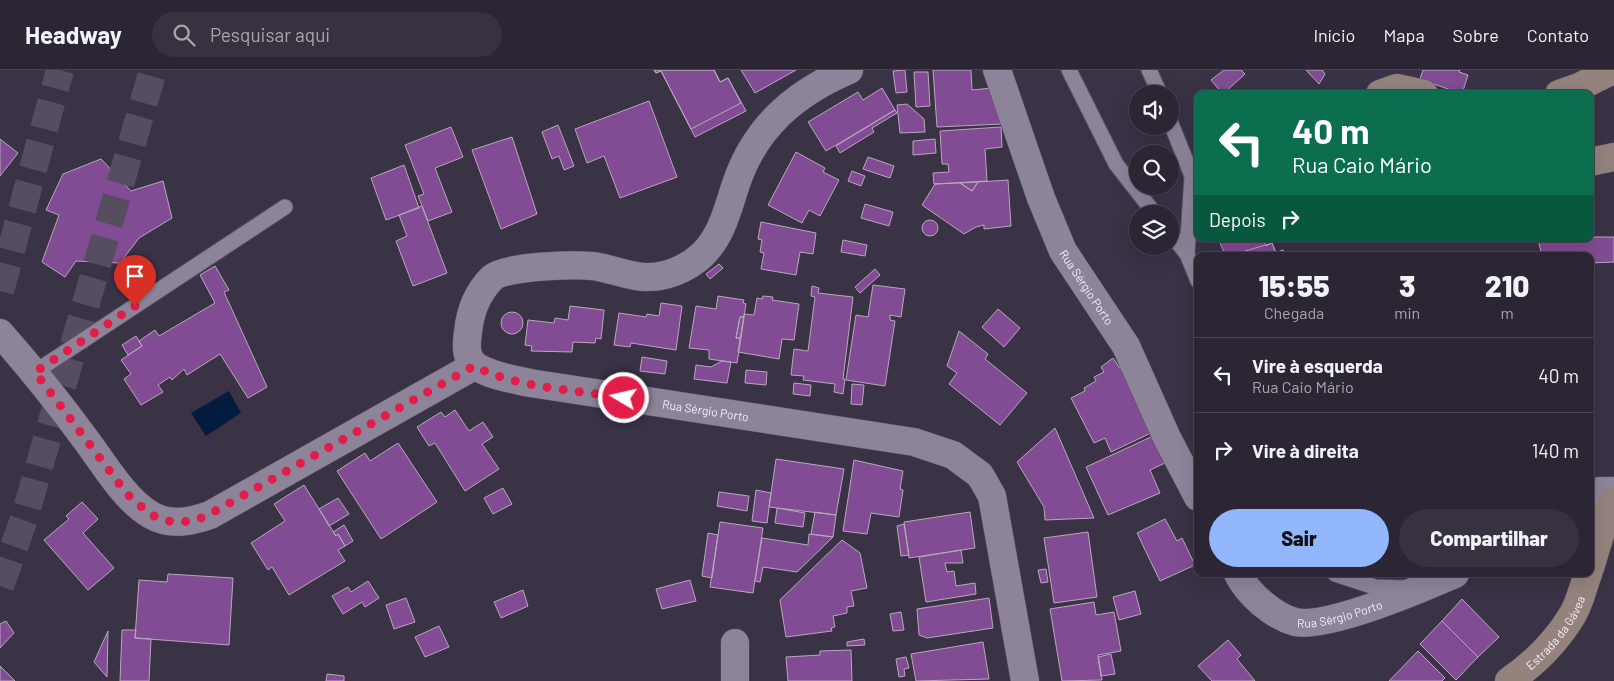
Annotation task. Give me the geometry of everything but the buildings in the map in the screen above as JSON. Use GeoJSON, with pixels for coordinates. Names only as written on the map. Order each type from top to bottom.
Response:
{"type":"FeatureCollection","features":[{"type":"Feature","properties":{"kind":"street"},"geometry":{"type":"LineString","coordinates":[[0,333],[35,372],[127,494],[151,515],[172,522],[194,521],[210,514],[474,366],[466,352],[468,330],[474,303],[494,277],[540,265],[593,266],[645,277],[678,272],[703,254],[720,229],[748,153],[770,122],[819,83],[849,70]]}},
{"type":"Feature","properties":{"kind":"street","name":"Rua Sérgio Porto"},"geometry":{"type":"LineString","coordinates":[[997,70],[1040,198],[1063,251],[1126,346],[1167,438],[1194,489]]}},
{"type":"Feature","properties":{"kind":"street"},"geometry":{"type":"LineString","coordinates":[[1570,90],[1613,70]]}},
{"type":"Feature","properties":{"kind":"street"},"geometry":{"type":"LineString","coordinates":[[1391,90],[1397,88],[1406,90]]}},
{"type":"Feature","properties":{"kind":"street"},"geometry":{"type":"LineString","coordinates":[[1594,161],[1614,157]]}},
{"type":"Feature","properties":{"kind":"street","name":"Rua Sérgio Porto"},"geometry":{"type":"LineString","coordinates":[[474,366],[489,373],[530,383],[914,442],[953,456],[980,475],[992,496],[1025,681]]}},
{"type":"Feature","properties":{"kind":"street"},"geometry":{"type":"LineString","coordinates":[[1594,493],[1600,491],[1614,491]]}},
{"type":"Feature","properties":{"kind":"street"},"geometry":{"type":"LineString","coordinates":[[1594,555],[1607,512],[1614,500]]}},
{"type":"Feature","properties":{"kind":"street","name":"Rua Sérgio Porto"},"geometry":{"type":"LineString","coordinates":[[1240,577],[1259,601],[1278,615],[1296,622],[1326,622],[1448,577]]}},
{"type":"Feature","properties":{"kind":"street","name":"Estrada da Gávea"},"geometry":{"type":"LineString","coordinates":[[1509,681],[1532,665],[1554,640],[1573,613],[1587,577]]}},
{"type":"Feature","properties":{"kind":"street"},"geometry":{"type":"LineString","coordinates":[[735,643],[735,681]]}},
{"type":"Feature","properties":{"kind":"lane"},"geometry":{"type":"LineString","coordinates":[[1069,70],[1116,164],[1147,205]]}},
{"type":"Feature","properties":{"kind":"lane"},"geometry":{"type":"LineString","coordinates":[[1149,70],[1156,85]]}},
{"type":"Feature","properties":{"kind":"lane"},"geometry":{"type":"LineString","coordinates":[[1176,135],[1192,176],[1187,254]]}},
{"type":"Feature","properties":{"kind":"lane"},"geometry":{"type":"LineString","coordinates":[[35,372],[285,207]]}},
{"type":"Feature","properties":{"kind":"lane"},"geometry":{"type":"LineString","coordinates":[[1179,244],[1187,254],[1194,271]]}},
{"type":"Feature","properties":{"kind":"lane"},"geometry":{"type":"LineString","coordinates":[[1344,577],[1375,587],[1422,588]]}},
{"type":"Feature","properties":{"kind":"water"},"geometry":{"type":"Polygon","coordinates":[[[229,391],[241,413],[206,436],[191,413],[229,391]]]}},
{"type":"Feature","properties":{"kind":"tunnel"},"geometry":{"type":"LineString","coordinates":[[0,291],[60,70]]}},
{"type":"Feature","properties":{"kind":"tunnel"},"geometry":{"type":"LineString","coordinates":[[0,586],[24,519],[153,70]]}},
{"type":"Feature","properties":{"kind":"route"},"geometry":{"type":"LineString","coordinates":[[135,306],[35,372],[127,494],[151,515],[172,522],[194,521],[210,514],[474,366],[489,373],[530,383],[624,398]]}}]}
